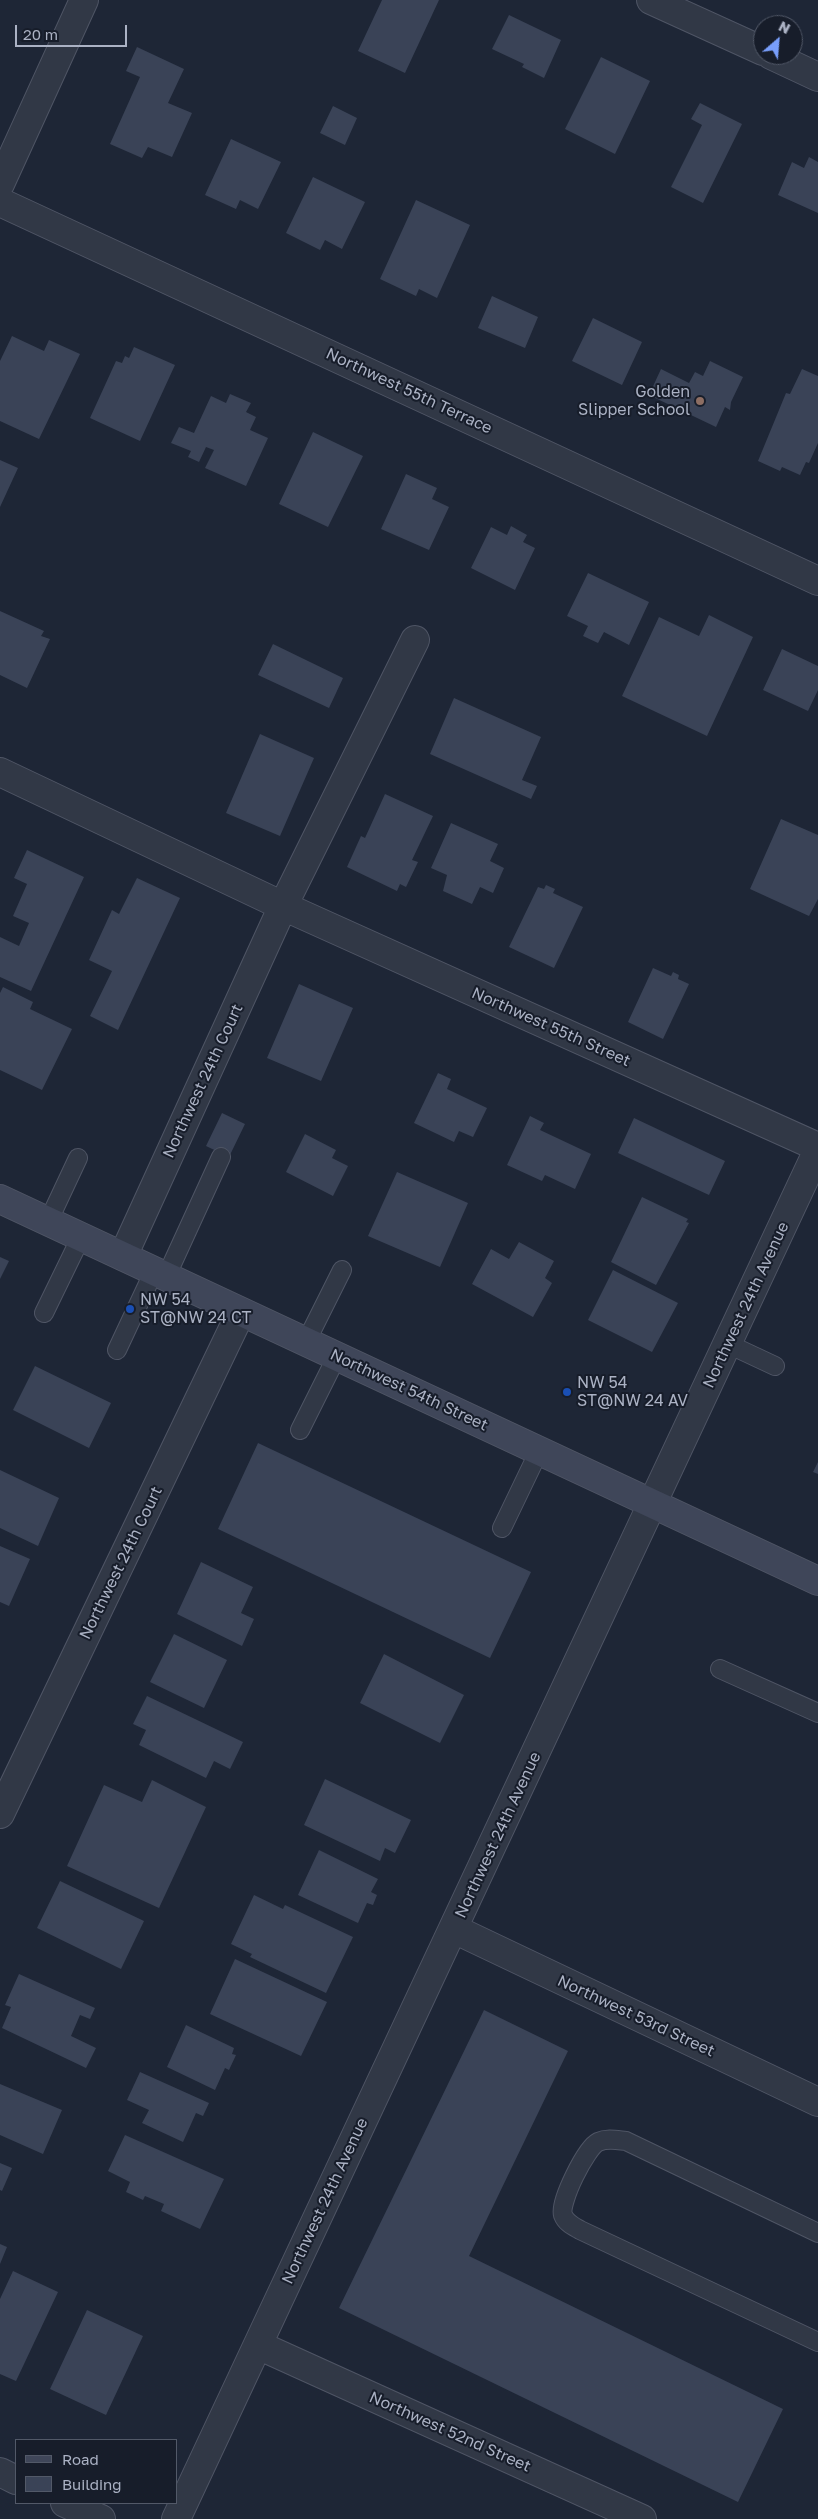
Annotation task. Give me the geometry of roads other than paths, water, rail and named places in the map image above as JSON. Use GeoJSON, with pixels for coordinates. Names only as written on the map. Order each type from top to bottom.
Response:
{"type":"FeatureCollection","features":[{"type":"Feature","properties":{"kind":"main road","name":"Northwest 54th Street"},"geometry":{"type":"LineString","coordinates":[[0,1199],[818,1582]]}},
{"type":"Feature","properties":{"kind":"street"},"geometry":{"type":"LineString","coordinates":[[0,184],[84,0]]}},
{"type":"Feature","properties":{"kind":"street"},"geometry":{"type":"LineString","coordinates":[[651,0],[753,46]]}},
{"type":"Feature","properties":{"kind":"street"},"geometry":{"type":"LineString","coordinates":[[792,65],[818,77]]}},
{"type":"Feature","properties":{"kind":"street","name":"Northwest 55th Terrace"},"geometry":{"type":"LineString","coordinates":[[0,202],[818,581]]}},
{"type":"Feature","properties":{"kind":"street","name":"Northwest 24th Court"},"geometry":{"type":"LineString","coordinates":[[123,1256],[283,906],[414,640]]}},
{"type":"Feature","properties":{"kind":"street"},"geometry":{"type":"LineString","coordinates":[[0,772],[283,906]]}},
{"type":"Feature","properties":{"kind":"street","name":"Northwest 55th Street"},"geometry":{"type":"LineString","coordinates":[[283,906],[818,1149]]}},
{"type":"Feature","properties":{"kind":"street","name":"Northwest 24th Avenue"},"geometry":{"type":"LineString","coordinates":[[176,2519],[654,1505],[818,1149]]}},
{"type":"Feature","properties":{"kind":"street","name":"Northwest 24th Court"},"geometry":{"type":"LineString","coordinates":[[0,1814],[241,1312]]}},
{"type":"Feature","properties":{"kind":"street","name":"Northwest 53rd Street"},"geometry":{"type":"LineString","coordinates":[[454,1929],[818,2102]]}},
{"type":"Feature","properties":{"kind":"street","name":"Northwest 52nd Street"},"geometry":{"type":"LineString","coordinates":[[258,2344],[642,2519]]}},
{"type":"Feature","properties":{"kind":"street"},"geometry":{"type":"LineString","coordinates":[[0,2472],[15,2480]]}},
{"type":"Feature","properties":{"kind":"street"},"geometry":{"type":"LineString","coordinates":[[68,2504],[101,2519]]}},
{"type":"Feature","properties":{"kind":"lane"},"geometry":{"type":"LineString","coordinates":[[117,1350],[222,1157]]}},
{"type":"Feature","properties":{"kind":"lane"},"geometry":{"type":"LineString","coordinates":[[48,1222],[78,1158]]}},
{"type":"Feature","properties":{"kind":"lane"},"geometry":{"type":"LineString","coordinates":[[44,1313],[81,1237]]}},
{"type":"Feature","properties":{"kind":"lane"},"geometry":{"type":"LineString","coordinates":[[306,1342],[342,1270]]}},
{"type":"Feature","properties":{"kind":"lane"},"geometry":{"type":"LineString","coordinates":[[728,1344],[775,1366]]}},
{"type":"Feature","properties":{"kind":"lane"},"geometry":{"type":"LineString","coordinates":[[300,1430],[337,1356]]}},
{"type":"Feature","properties":{"kind":"lane"},"geometry":{"type":"LineString","coordinates":[[502,1528],[539,1451]]}},
{"type":"Feature","properties":{"kind":"lane"},"geometry":{"type":"LineString","coordinates":[[720,1669],[818,1713]]}},
{"type":"Feature","properties":{"kind":"lane"},"geometry":{"type":"LineString","coordinates":[[818,2232],[626,2141],[609,2140],[597,2143],[588,2151],[564,2199],[563,2214],[568,2223],[574,2227],[818,2342]]}},
{"type":"Feature","properties":{"kind":"place","name":"Golden Slipper School"},"geometry":{"type":"Point","coordinates":[700,401]}},
{"type":"Feature","properties":{"kind":"place","name":"NW 54 ST@NW 24 CT"},"geometry":{"type":"Point","coordinates":[130,1309]}},
{"type":"Feature","properties":{"kind":"place","name":"NW 54 ST@NW 24 AV"},"geometry":{"type":"Point","coordinates":[567,1392]}}]}
